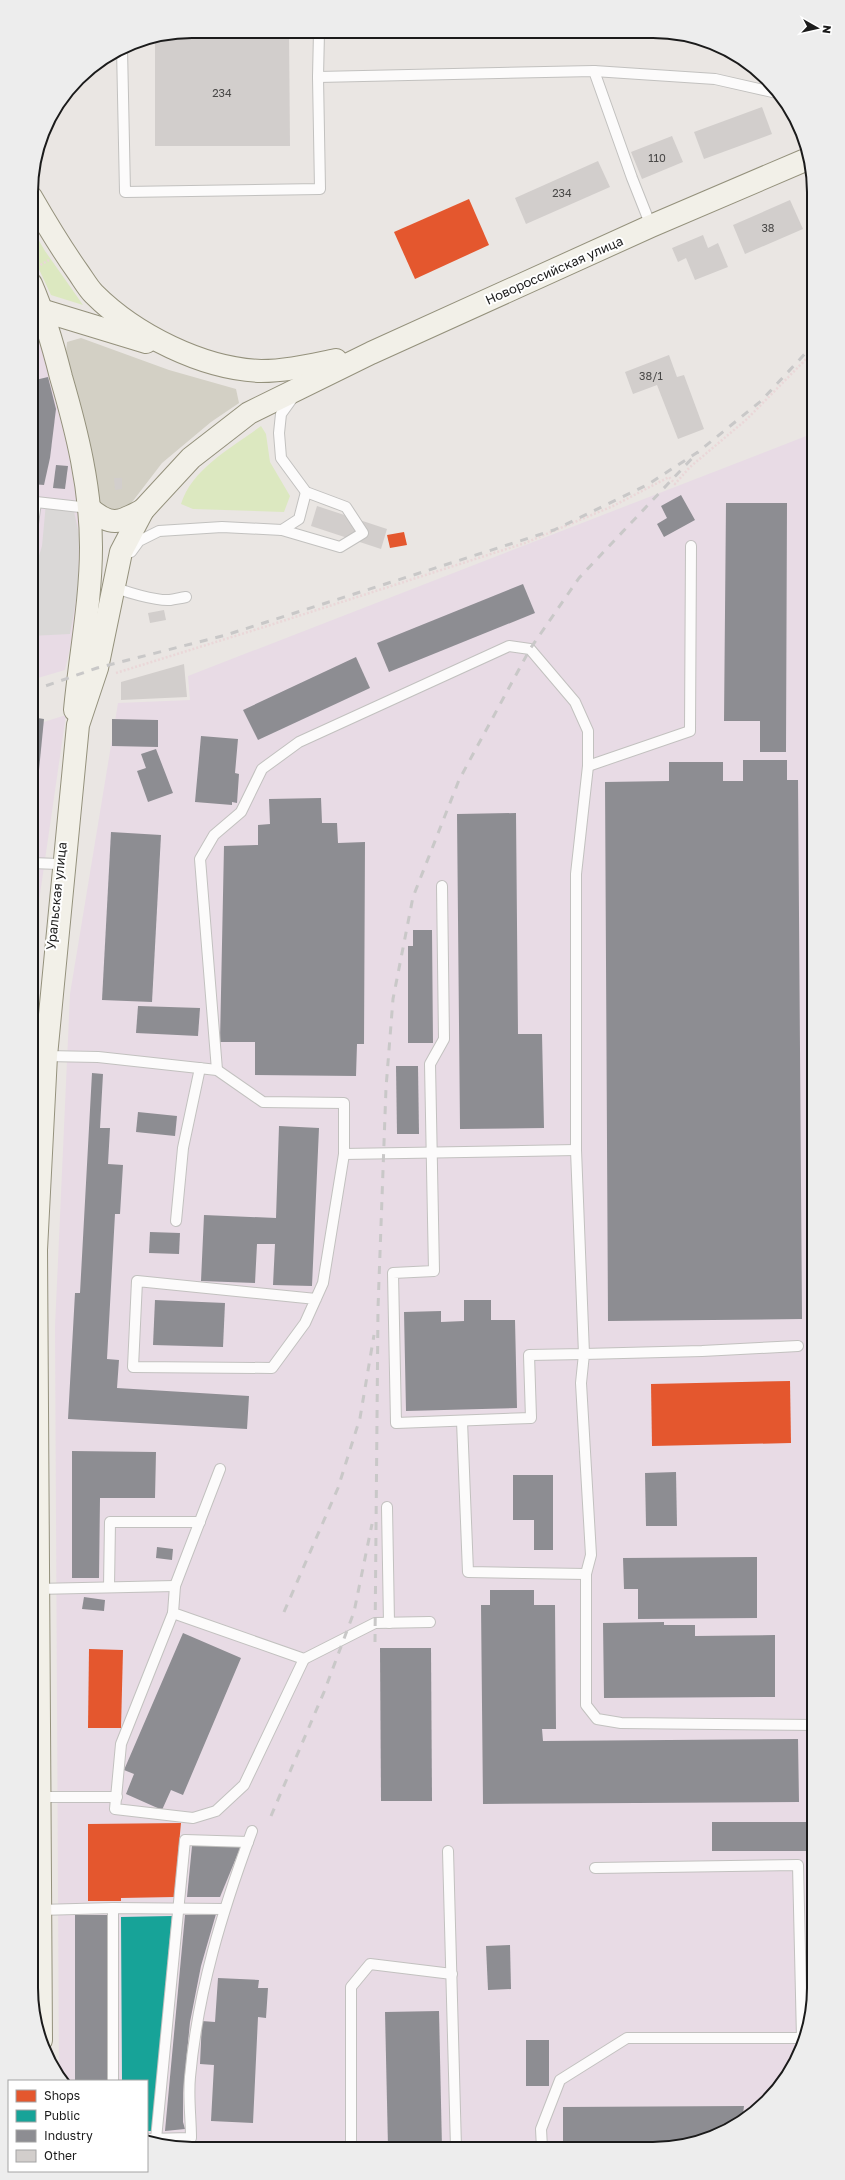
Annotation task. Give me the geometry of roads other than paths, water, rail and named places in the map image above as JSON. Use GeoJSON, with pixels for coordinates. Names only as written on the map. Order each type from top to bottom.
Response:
{"type":"FeatureCollection","features":[{"type":"Feature","properties":{"kind":"main road","name":"Новороссийская улица"},"geometry":{"type":"LineString","coordinates":[[143,510],[191,458],[249,413],[300,386],[652,226],[804,161]]}},
{"type":"Feature","properties":{"kind":"main road"},"geometry":{"type":"LineString","coordinates":[[38,209],[63,252],[93,293],[134,328],[179,352]]}},
{"type":"Feature","properties":{"kind":"main road"},"geometry":{"type":"LineString","coordinates":[[38,309],[228,366],[261,371],[292,369],[371,353]]}},
{"type":"Feature","properties":{"kind":"main road"},"geometry":{"type":"LineString","coordinates":[[38,312],[79,438],[89,508],[91,547],[86,677]]}},
{"type":"Feature","properties":{"kind":"main road"},"geometry":{"type":"LineString","coordinates":[[89,508],[102,519],[122,522],[143,510]]}},
{"type":"Feature","properties":{"kind":"main road"},"geometry":{"type":"LineString","coordinates":[[86,677],[113,586],[121,552],[143,510]]}},
{"type":"Feature","properties":{"kind":"main road","name":"Уральская улица"},"geometry":{"type":"LineString","coordinates":[[38,1080],[78,725],[86,677]]}},
{"type":"Feature","properties":{"kind":"main road","name":"Уральская улица"},"geometry":{"type":"LineString","coordinates":[[38,1207],[46,1056],[62,864],[86,677]]}},
{"type":"Feature","properties":{"kind":"main road","name":"Уральская улица"},"geometry":{"type":"LineString","coordinates":[[38,1898],[41,2016]]}},
{"type":"Feature","properties":{"kind":"lane"},"geometry":{"type":"LineString","coordinates":[[122,55],[125,192],[320,189],[319,38]]}},
{"type":"Feature","properties":{"kind":"lane"},"geometry":{"type":"LineString","coordinates":[[318,77],[594,71],[715,79],[770,91]]}},
{"type":"Feature","properties":{"kind":"lane"},"geometry":{"type":"LineString","coordinates":[[594,71],[632,178],[652,226]]}},
{"type":"Feature","properties":{"kind":"lane"},"geometry":{"type":"LineString","coordinates":[[186,596],[169,600],[154,598],[113,586],[126,558],[139,541],[158,531],[222,527],[282,530],[340,547],[363,533],[346,507],[306,492],[281,458],[278,433],[281,414],[300,386]]}},
{"type":"Feature","properties":{"kind":"lane"},"geometry":{"type":"LineString","coordinates":[[282,530],[299,519],[306,492]]}},
{"type":"Feature","properties":{"kind":"lane"},"geometry":{"type":"LineString","coordinates":[[38,501],[89,508]]}},
{"type":"Feature","properties":{"kind":"lane"},"geometry":{"type":"LineString","coordinates":[[588,766],[690,731],[691,546]]}},
{"type":"Feature","properties":{"kind":"lane"},"geometry":{"type":"LineString","coordinates":[[217,1070],[200,859],[214,835],[241,812],[262,769],[299,742],[509,646],[530,649],[575,702],[588,731],[588,766],[576,874],[576,1150],[584,1354],[581,1383],[591,1556],[586,1574],[586,1705],[597,1718],[621,1723],[807,1725]]}},
{"type":"Feature","properties":{"kind":"lane"},"geometry":{"type":"LineString","coordinates":[[38,862],[62,864]]}},
{"type":"Feature","properties":{"kind":"lane"},"geometry":{"type":"LineString","coordinates":[[442,886],[444,1039],[430,1064],[434,1271],[393,1273],[396,1423],[531,1418],[529,1355],[702,1351],[798,1346]]}},
{"type":"Feature","properties":{"kind":"lane"},"geometry":{"type":"LineString","coordinates":[[46,1056],[98,1057],[217,1070],[263,1102],[344,1102],[344,1154],[323,1283],[316,1299],[305,1323],[272,1368],[132,1368],[137,1281],[316,1299]]}},
{"type":"Feature","properties":{"kind":"lane"},"geometry":{"type":"LineString","coordinates":[[176,1221],[183,1148],[200,1068]]}},
{"type":"Feature","properties":{"kind":"lane"},"geometry":{"type":"LineString","coordinates":[[344,1154],[576,1150]]}},
{"type":"Feature","properties":{"kind":"lane"},"geometry":{"type":"LineString","coordinates":[[462,1420],[468,1572],[586,1574]]}},
{"type":"Feature","properties":{"kind":"lane"},"geometry":{"type":"LineString","coordinates":[[220,1469],[175,1586],[173,1613],[121,1744],[115,1809],[193,1818],[216,1811],[244,1785],[304,1659],[375,1623],[430,1622]]}},
{"type":"Feature","properties":{"kind":"lane"},"geometry":{"type":"LineString","coordinates":[[387,1507],[389,1623]]}},
{"type":"Feature","properties":{"kind":"lane"},"geometry":{"type":"LineString","coordinates":[[110,1587],[110,1522],[200,1522]]}},
{"type":"Feature","properties":{"kind":"lane"},"geometry":{"type":"LineString","coordinates":[[38,1589],[175,1586]]}},
{"type":"Feature","properties":{"kind":"lane"},"geometry":{"type":"LineString","coordinates":[[173,1613],[304,1659]]}},
{"type":"Feature","properties":{"kind":"lane"},"geometry":{"type":"LineString","coordinates":[[38,1797],[116,1797]]}},
{"type":"Feature","properties":{"kind":"lane"},"geometry":{"type":"LineString","coordinates":[[161,2139],[191,2138],[190,2079],[198,2012],[224,1909],[252,1831]]}},
{"type":"Feature","properties":{"kind":"lane"},"geometry":{"type":"LineString","coordinates":[[152,2137],[179,1910],[185,1840],[248,1842]]}},
{"type":"Feature","properties":{"kind":"lane"},"geometry":{"type":"LineString","coordinates":[[448,1851],[456,2142]]}},
{"type":"Feature","properties":{"kind":"lane"},"geometry":{"type":"LineString","coordinates":[[596,1868],[798,1865],[803,2021]]}},
{"type":"Feature","properties":{"kind":"lane"},"geometry":{"type":"LineString","coordinates":[[39,1910],[113,1908],[179,1910],[224,1909]]}},
{"type":"Feature","properties":{"kind":"lane"},"geometry":{"type":"LineString","coordinates":[[113,1908],[113,2080]]}},
{"type":"Feature","properties":{"kind":"lane"},"geometry":{"type":"LineString","coordinates":[[351,2142],[352,1987],[370,1964],[452,1974]]}},
{"type":"Feature","properties":{"kind":"lane"},"geometry":{"type":"LineString","coordinates":[[542,2142],[541,2129],[560,2080],[627,2038],[799,2038]]}},
{"type":"Feature","properties":{"kind":"railway"},"geometry":{"type":"LineString","coordinates":[[38,689],[97,668],[226,635],[554,530],[647,485],[698,452],[761,401],[807,352]]}},
{"type":"Feature","properties":{"kind":"railway"},"geometry":{"type":"LineString","coordinates":[[375,1642],[378,1308],[386,1088],[393,999],[413,897],[459,780],[530,649],[579,578],[698,452]]}},
{"type":"Feature","properties":{"kind":"railway"},"geometry":{"type":"LineString","coordinates":[[284,1612],[338,1488],[360,1418],[374,1335]]}},
{"type":"Feature","properties":{"kind":"railway"},"geometry":{"type":"LineString","coordinates":[[271,1816],[324,1692],[354,1612],[372,1524]]}}]}
